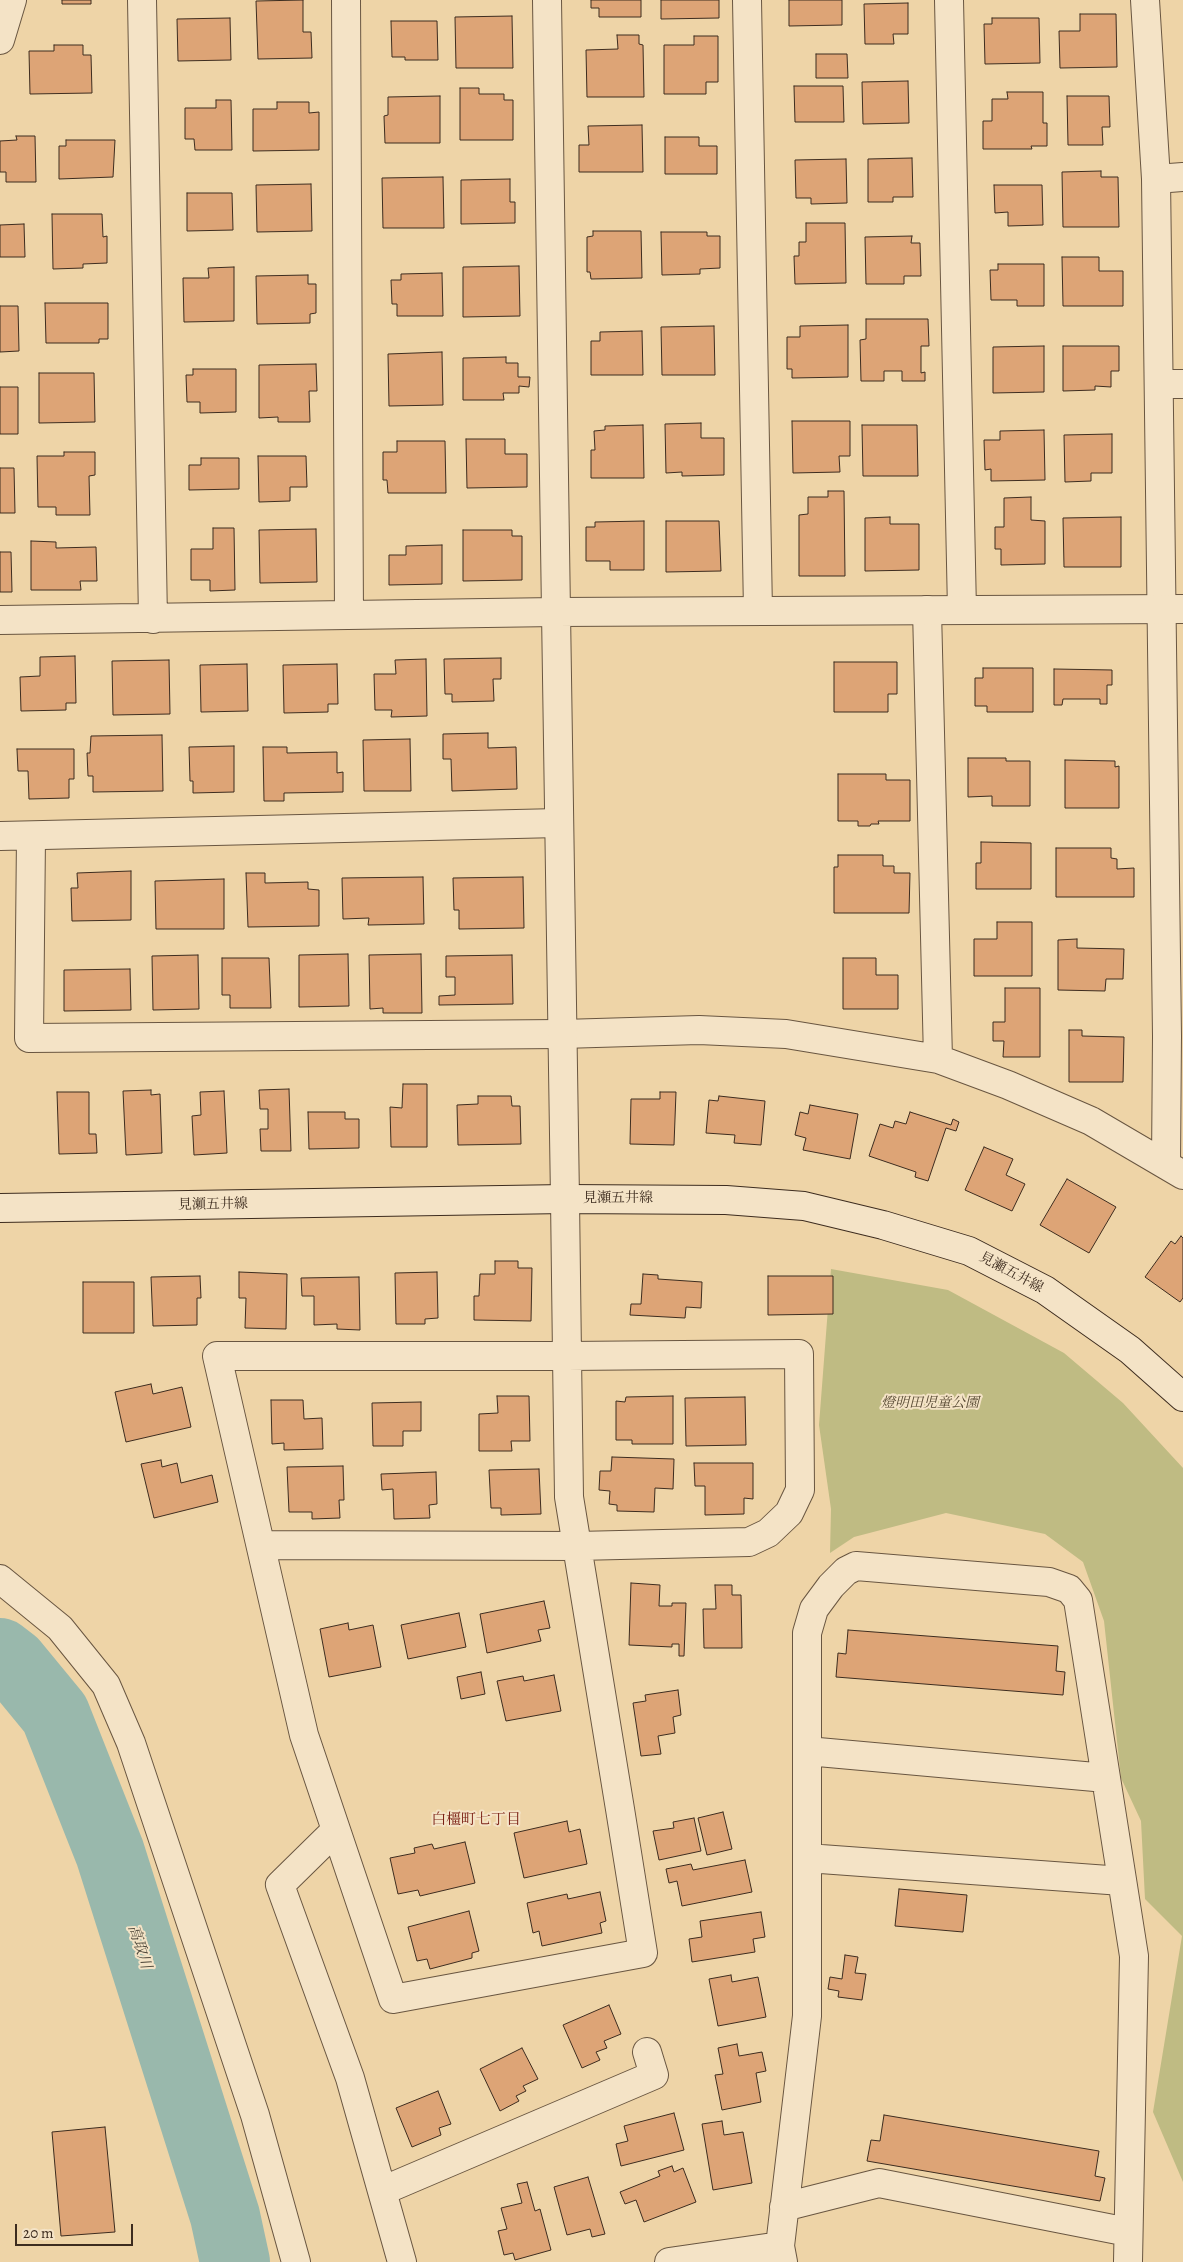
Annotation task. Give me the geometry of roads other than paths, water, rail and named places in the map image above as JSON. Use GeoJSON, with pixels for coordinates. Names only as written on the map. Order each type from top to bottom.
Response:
{"type":"FeatureCollection","features":[{"type":"Feature","properties":{"kind":"street"},"geometry":{"type":"LineString","coordinates":[[0,40],[12,0]]}},
{"type":"Feature","properties":{"kind":"street"},"geometry":{"type":"LineString","coordinates":[[142,0],[153,619]]}},
{"type":"Feature","properties":{"kind":"street"},"geometry":{"type":"LineString","coordinates":[[346,0],[349,615]]}},
{"type":"Feature","properties":{"kind":"street"},"geometry":{"type":"LineString","coordinates":[[261,1545],[577,1546],[749,1542],[768,1533],[789,1513],[800,1490],[798,1354],[568,1356],[217,1356],[304,1735],[393,1999],[643,1952],[577,1546],[569,1497],[568,1356],[547,0]]}},
{"type":"Feature","properties":{"kind":"street"},"geometry":{"type":"LineString","coordinates":[[747,0],[758,611]]}},
{"type":"Feature","properties":{"kind":"street"},"geometry":{"type":"LineString","coordinates":[[949,0],[962,610]]}},
{"type":"Feature","properties":{"kind":"street"},"geometry":{"type":"LineString","coordinates":[[31,836],[29,1038],[562,1034],[699,1030],[786,1034],[938,1059],[1008,1085],[1091,1121],[1174,1169],[1175,1036],[1171,384],[1145,0]]}},
{"type":"Feature","properties":{"kind":"street"},"geometry":{"type":"LineString","coordinates":[[1156,179],[1183,177]]}},
{"type":"Feature","properties":{"kind":"street"},"geometry":{"type":"LineString","coordinates":[[0,620],[556,612],[1172,609]]}},
{"type":"Feature","properties":{"kind":"street"},"geometry":{"type":"LineString","coordinates":[[927,610],[938,1059]]}},
{"type":"Feature","properties":{"kind":"street"},"geometry":{"type":"LineString","coordinates":[[0,836],[559,823]]}},
{"type":"Feature","properties":{"kind":"street","name":"見瀬五井線"},"geometry":{"type":"LineString","coordinates":[[0,1208],[565,1199],[726,1200],[804,1206],[883,1225],[969,1250],[1045,1290],[1130,1350],[1183,1397]]}},
{"type":"Feature","properties":{"kind":"street"},"geometry":{"type":"LineString","coordinates":[[669,2262],[781,2254],[784,2207],[807,2016],[807,1634],[814,1609],[830,1586],[846,1571],[856,1566],[1049,1582],[1069,1589],[1078,1600],[1134,1956],[1128,2262]]}},
{"type":"Feature","properties":{"kind":"street"},"geometry":{"type":"LineString","coordinates":[[0,1579],[60,1628],[106,1686],[132,1743],[255,2115],[296,2262]]}},
{"type":"Feature","properties":{"kind":"street"},"geometry":{"type":"LineString","coordinates":[[807,1751],[1106,1778]]}},
{"type":"Feature","properties":{"kind":"street"},"geometry":{"type":"LineString","coordinates":[[336,1830],[280,1885],[350,2078],[402,2262]]}},
{"type":"Feature","properties":{"kind":"street"},"geometry":{"type":"LineString","coordinates":[[807,1858],[1122,1881]]}},
{"type":"Feature","properties":{"kind":"street"},"geometry":{"type":"LineString","coordinates":[[382,2190],[654,2075],[647,2052]]}},
{"type":"Feature","properties":{"kind":"street"},"geometry":{"type":"LineString","coordinates":[[784,2207],[879,2183],[1128,2232]]}},
{"type":"Feature","properties":{"kind":"waterway","name":"高取川"},"geometry":{"type":"LineString","coordinates":[[0,1653],[13,1663],[55,1714],[110,1853],[225,2216],[235,2262]]}},
{"type":"Feature","properties":{"kind":"district","name":"白橿町七丁目"},"geometry":{"type":"Point","coordinates":[476,1820]}},
{"type":"Feature","properties":{"kind":"park label","name":"燈明田児童公園"},"geometry":{"type":"Point","coordinates":[930,1404]}}]}
